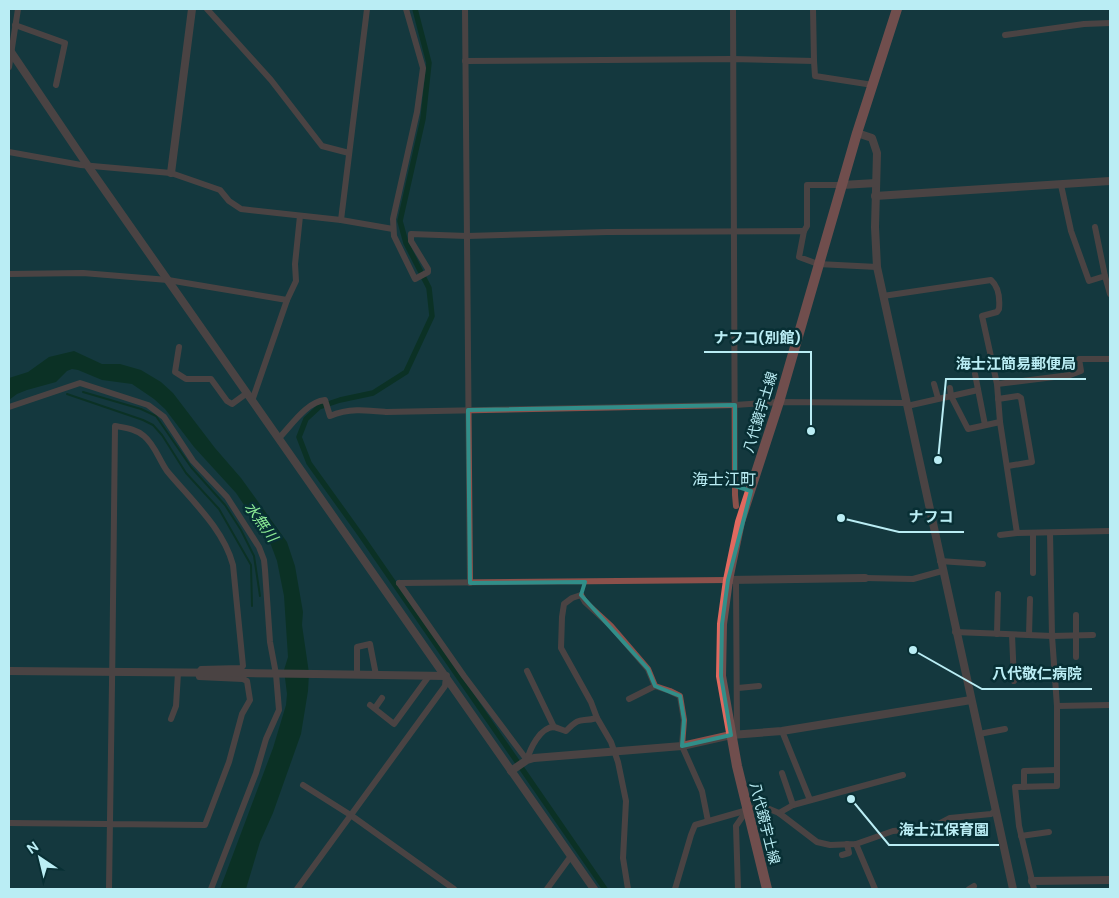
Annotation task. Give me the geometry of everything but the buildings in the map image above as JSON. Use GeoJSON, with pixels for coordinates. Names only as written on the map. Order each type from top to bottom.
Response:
{"type":"FeatureCollection","features":[{"type":"Feature","properties":{"kind":"main road","name":"八代鏡宇土線"},"geometry":{"type":"LineString","coordinates":[[767,889],[747,810],[734,735],[721,676],[722,624],[732,580],[740,522],[779,402],[857,133],[896,9]]}},
{"type":"Feature","properties":{"kind":"street"},"geometry":{"type":"LineString","coordinates":[[9,67],[18,9]]}},
{"type":"Feature","properties":{"kind":"street"},"geometry":{"type":"LineString","coordinates":[[171,173],[192,9]]}},
{"type":"Feature","properties":{"kind":"street"},"geometry":{"type":"LineString","coordinates":[[207,9],[271,80],[322,146],[349,153]]}},
{"type":"Feature","properties":{"kind":"street"},"geometry":{"type":"LineString","coordinates":[[341,220],[367,9]]}},
{"type":"Feature","properties":{"kind":"street"},"geometry":{"type":"LineString","coordinates":[[406,9],[423,68],[417,112],[395,203],[393,229],[394,236],[415,279],[428,272],[428,268],[411,241],[411,234],[467,236],[607,232],[804,231]]}},
{"type":"Feature","properties":{"kind":"street"},"geometry":{"type":"LineString","coordinates":[[465,9],[470,583]]}},
{"type":"Feature","properties":{"kind":"street"},"geometry":{"type":"LineString","coordinates":[[733,9],[736,506]]}},
{"type":"Feature","properties":{"kind":"street"},"geometry":{"type":"LineString","coordinates":[[813,9],[815,76],[873,85]]}},
{"type":"Feature","properties":{"kind":"street"},"geometry":{"type":"LineString","coordinates":[[1005,34],[1084,24],[1110,23]]}},
{"type":"Feature","properties":{"kind":"street"},"geometry":{"type":"LineString","coordinates":[[15,25],[65,43],[56,85]]}},
{"type":"Feature","properties":{"kind":"street"},"geometry":{"type":"LineString","coordinates":[[10,51],[88,166],[594,889]]}},
{"type":"Feature","properties":{"kind":"street"},"geometry":{"type":"LineString","coordinates":[[465,61],[814,60]]}},
{"type":"Feature","properties":{"kind":"street"},"geometry":{"type":"LineString","coordinates":[[857,133],[872,138],[877,153],[875,196],[877,267],[882,296],[996,810],[1011,887]]}},
{"type":"Feature","properties":{"kind":"street"},"geometry":{"type":"LineString","coordinates":[[9,152],[88,166],[171,173],[220,190],[229,202],[241,209],[341,220],[393,229]]}},
{"type":"Feature","properties":{"kind":"street"},"geometry":{"type":"LineString","coordinates":[[875,196],[1110,181]]}},
{"type":"Feature","properties":{"kind":"street"},"geometry":{"type":"LineString","coordinates":[[876,183],[807,185],[807,226],[804,231],[799,257],[818,264],[877,267]]}},
{"type":"Feature","properties":{"kind":"street"},"geometry":{"type":"LineString","coordinates":[[1061,185],[1071,232],[1089,281],[1107,278]]}},
{"type":"Feature","properties":{"kind":"street"},"geometry":{"type":"LineString","coordinates":[[252,400],[287,300],[296,280],[295,264],[300,216]]}},
{"type":"Feature","properties":{"kind":"street"},"geometry":{"type":"LineString","coordinates":[[1095,227],[1110,294]]}},
{"type":"Feature","properties":{"kind":"street"},"geometry":{"type":"LineString","coordinates":[[9,274],[83,273],[168,280],[287,300]]}},
{"type":"Feature","properties":{"kind":"street"},"geometry":{"type":"LineString","coordinates":[[882,296],[991,280],[997,288],[999,309],[997,312],[982,316],[997,384],[1000,422],[1017,533]]}},
{"type":"Feature","properties":{"kind":"street"},"geometry":{"type":"LineString","coordinates":[[179,347],[175,372],[186,379],[211,378],[227,401],[232,404],[248,393]]}},
{"type":"Feature","properties":{"kind":"street"},"geometry":{"type":"LineString","coordinates":[[997,384],[1070,375],[1081,371],[1079,359],[1110,358]]}},
{"type":"Feature","properties":{"kind":"street"},"geometry":{"type":"LineString","coordinates":[[975,374],[985,425]]}},
{"type":"Feature","properties":{"kind":"street"},"geometry":{"type":"LineString","coordinates":[[9,407],[80,383],[148,405],[164,417],[193,461],[227,497],[259,547],[265,570],[270,642],[278,691],[279,710],[266,739],[256,773],[212,889]]}},
{"type":"Feature","properties":{"kind":"street"},"geometry":{"type":"LineString","coordinates":[[934,384],[938,398]]}},
{"type":"Feature","properties":{"kind":"street"},"geometry":{"type":"LineString","coordinates":[[950,388],[951,396],[968,428],[1000,422]]}},
{"type":"Feature","properties":{"kind":"street"},"geometry":{"type":"LineString","coordinates":[[279,438],[308,408],[318,401],[324,400],[330,416],[344,410],[386,412],[735,406],[779,402],[906,404],[978,390]]}},
{"type":"Feature","properties":{"kind":"street"},"geometry":{"type":"LineString","coordinates":[[998,398],[1018,396],[1021,398],[1032,462],[1008,466]]}},
{"type":"Feature","properties":{"kind":"street"},"geometry":{"type":"LineString","coordinates":[[109,889],[115,426],[133,430],[148,440],[166,470],[210,520],[231,558],[243,666],[241,668],[200,669],[198,673]]}},
{"type":"Feature","properties":{"kind":"street"},"geometry":{"type":"LineString","coordinates":[[735,486],[750,491]]}},
{"type":"Feature","properties":{"kind":"street"},"geometry":{"type":"LineString","coordinates":[[1000,535],[1110,531]]}},
{"type":"Feature","properties":{"kind":"street"},"geometry":{"type":"LineString","coordinates":[[1033,533],[1033,573]]}},
{"type":"Feature","properties":{"kind":"street"},"geometry":{"type":"LineString","coordinates":[[1050,533],[1052,636],[1057,706],[1057,786],[1015,787],[1021,836],[1033,885],[1110,880]]}},
{"type":"Feature","properties":{"kind":"street"},"geometry":{"type":"LineString","coordinates":[[940,561],[983,564]]}},
{"type":"Feature","properties":{"kind":"street"},"geometry":{"type":"LineString","coordinates":[[527,760],[464,676],[399,583],[913,579],[942,571]]}},
{"type":"Feature","properties":{"kind":"street"},"geometry":{"type":"LineString","coordinates":[[732,580],[738,688],[734,735]]}},
{"type":"Feature","properties":{"kind":"street"},"geometry":{"type":"LineString","coordinates":[[585,582],[580,595],[564,604],[561,648],[591,702],[597,718],[612,742],[626,801],[623,858],[628,889]]}},
{"type":"Feature","properties":{"kind":"street"},"geometry":{"type":"LineString","coordinates":[[996,634],[998,594]]}},
{"type":"Feature","properties":{"kind":"street"},"geometry":{"type":"LineString","coordinates":[[580,595],[611,626],[648,669],[655,686],[680,696],[684,720],[682,746],[702,791],[708,821]]}},
{"type":"Feature","properties":{"kind":"street"},"geometry":{"type":"LineString","coordinates":[[1029,635],[1030,599]]}},
{"type":"Feature","properties":{"kind":"street"},"geometry":{"type":"LineString","coordinates":[[1076,615],[1076,657]]}},
{"type":"Feature","properties":{"kind":"street"},"geometry":{"type":"LineString","coordinates":[[956,632],[1052,636],[1093,635]]}},
{"type":"Feature","properties":{"kind":"street"},"geometry":{"type":"LineString","coordinates":[[1012,635],[1014,681]]}},
{"type":"Feature","properties":{"kind":"street"},"geometry":{"type":"LineString","coordinates":[[357,674],[357,647],[370,644],[376,675]]}},
{"type":"Feature","properties":{"kind":"street"},"geometry":{"type":"LineString","coordinates":[[9,671],[446,676]]}},
{"type":"Feature","properties":{"kind":"street"},"geometry":{"type":"LineString","coordinates":[[527,671],[554,728]]}},
{"type":"Feature","properties":{"kind":"street"},"geometry":{"type":"LineString","coordinates":[[171,719],[176,706],[178,673]]}},
{"type":"Feature","properties":{"kind":"street"},"geometry":{"type":"LineString","coordinates":[[9,823],[205,825],[229,762],[242,714],[250,700],[247,681],[243,679],[199,677],[198,673]]}},
{"type":"Feature","properties":{"kind":"street"},"geometry":{"type":"LineString","coordinates":[[382,698],[372,707],[394,724],[429,676]]}},
{"type":"Feature","properties":{"kind":"street"},"geometry":{"type":"LineString","coordinates":[[297,889],[352,816],[444,686],[446,676]]}},
{"type":"Feature","properties":{"kind":"street"},"geometry":{"type":"LineString","coordinates":[[629,699],[655,686]]}},
{"type":"Feature","properties":{"kind":"street"},"geometry":{"type":"LineString","coordinates":[[738,688],[759,686]]}},
{"type":"Feature","properties":{"kind":"street"},"geometry":{"type":"LineString","coordinates":[[511,771],[527,760],[534,758],[682,746],[734,735],[782,731],[971,700]]}},
{"type":"Feature","properties":{"kind":"street"},"geometry":{"type":"LineString","coordinates":[[1057,706],[1110,705]]}},
{"type":"Feature","properties":{"kind":"street"},"geometry":{"type":"LineString","coordinates":[[527,760],[530,750],[543,731],[554,728],[566,731],[581,719],[597,718]]}},
{"type":"Feature","properties":{"kind":"street"},"geometry":{"type":"LineString","coordinates":[[979,734],[1006,729]]}},
{"type":"Feature","properties":{"kind":"street"},"geometry":{"type":"LineString","coordinates":[[782,731],[810,800]]}},
{"type":"Feature","properties":{"kind":"street"},"geometry":{"type":"LineString","coordinates":[[1024,787],[1022,770],[1057,770]]}},
{"type":"Feature","properties":{"kind":"street"},"geometry":{"type":"LineString","coordinates":[[782,773],[793,805]]}},
{"type":"Feature","properties":{"kind":"street"},"geometry":{"type":"LineString","coordinates":[[779,813],[793,805],[903,775]]}},
{"type":"Feature","properties":{"kind":"street"},"geometry":{"type":"LineString","coordinates":[[303,786],[352,816],[454,889]]}},
{"type":"Feature","properties":{"kind":"street"},"geometry":{"type":"LineString","coordinates":[[675,889],[695,826],[758,807],[779,813],[817,842],[830,845],[856,844],[893,831],[931,828],[950,818],[991,814],[996,810]]}},
{"type":"Feature","properties":{"kind":"street"},"geometry":{"type":"LineString","coordinates":[[738,889],[736,826],[747,810]]}},
{"type":"Feature","properties":{"kind":"street"},"geometry":{"type":"LineString","coordinates":[[1021,836],[1049,832]]}},
{"type":"Feature","properties":{"kind":"street"},"geometry":{"type":"LineString","coordinates":[[842,855],[849,853],[847,844]]}},
{"type":"Feature","properties":{"kind":"street"},"geometry":{"type":"LineString","coordinates":[[856,844],[875,889]]}},
{"type":"Feature","properties":{"kind":"street"},"geometry":{"type":"LineString","coordinates":[[547,889],[571,856]]}},
{"type":"Feature","properties":{"kind":"highlighted area"},"geometry":{"type":"Polygon","coordinates":[[[735,405],[735,486],[751,491],[728,580],[722,624],[721,676],[731,735],[682,746],[684,720],[680,696],[655,686],[648,669],[581,595],[585,582],[470,583],[468,410],[735,405]]]}},
{"type":"Feature","properties":{"kind":"water","name":"水無川"},"geometry":{"type":"Polygon","coordinates":[[[74,351],[102,364],[120,364],[141,370],[161,382],[173,393],[215,448],[241,478],[287,542],[295,566],[303,612],[302,625],[309,673],[308,691],[301,734],[273,813],[260,842],[246,889],[220,889],[273,748],[286,705],[287,694],[284,670],[288,657],[284,596],[277,561],[271,545],[236,493],[194,447],[165,409],[132,384],[102,380],[72,369],[67,371],[56,382],[27,390],[9,400],[9,378],[28,372],[49,357],[74,351]]]}},
{"type":"Feature","properties":{"kind":"waterway"},"geometry":{"type":"LineString","coordinates":[[415,9],[429,63],[423,119],[400,221],[406,243],[429,288],[432,316],[406,372],[373,393],[340,400],[319,407],[306,419],[299,437],[309,463],[605,889]]}},
{"type":"Feature","properties":{"kind":"waterway"},"geometry":{"type":"LineString","coordinates":[[83,392],[141,409],[156,416],[191,467],[225,505],[241,530],[254,556],[260,596]]}},
{"type":"Feature","properties":{"kind":"waterway"},"geometry":{"type":"LineString","coordinates":[[67,394],[143,420],[153,425],[162,435],[186,473],[219,509],[251,565],[252,606]]}},
{"type":"Feature","properties":{"kind":"place","name":"ナフコ(別館)"},"geometry":{"type":"Point","coordinates":[811,431]}},
{"type":"Feature","properties":{"kind":"place","name":"海士江簡易郵便局"},"geometry":{"type":"Point","coordinates":[938,460]}},
{"type":"Feature","properties":{"kind":"place","name":"ナフコ"},"geometry":{"type":"Point","coordinates":[841,518]}},
{"type":"Feature","properties":{"kind":"place","name":"八代敬仁病院"},"geometry":{"type":"Point","coordinates":[913,650]}},
{"type":"Feature","properties":{"kind":"place","name":"海士江保育園"},"geometry":{"type":"Point","coordinates":[851,799]}},
{"type":"Feature","properties":{"kind":"district","name":"海士江町"},"geometry":{"type":"Point","coordinates":[724,479]}}]}
